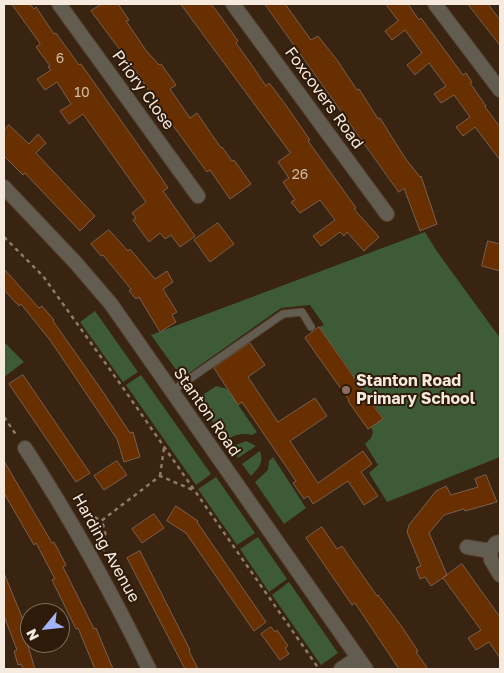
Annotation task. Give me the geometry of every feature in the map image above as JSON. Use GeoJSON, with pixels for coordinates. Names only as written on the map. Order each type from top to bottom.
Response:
{"type":"FeatureCollection","features":[{"type":"Feature","properties":{"kind":"street","name":"Priory Close"},"geometry":{"type":"LineString","coordinates":[[59,4],[198,196]]}},
{"type":"Feature","properties":{"kind":"street","name":"Foxcovers Road"},"geometry":{"type":"LineString","coordinates":[[233,4],[387,214]]}},
{"type":"Feature","properties":{"kind":"street"},"geometry":{"type":"LineString","coordinates":[[435,4],[500,90]]}},
{"type":"Feature","properties":{"kind":"street","name":"Stanton Road"},"geometry":{"type":"LineString","coordinates":[[4,187],[75,262],[111,304],[366,669]]}},
{"type":"Feature","properties":{"kind":"street","name":"Harding Avenue"},"geometry":{"type":"LineString","coordinates":[[25,448],[67,515],[120,608],[149,669]]}},
{"type":"Feature","properties":{"kind":"street"},"geometry":{"type":"LineString","coordinates":[[467,546],[495,546],[491,560],[500,575]]}},
{"type":"Feature","properties":{"kind":"street"},"geometry":{"type":"LineString","coordinates":[[342,669],[358,658]]}},
{"type":"Feature","properties":{"kind":"lane"},"geometry":{"type":"LineString","coordinates":[[171,392],[283,314],[302,312],[311,327]]}},
{"type":"Feature","properties":{"kind":"path"},"geometry":{"type":"LineString","coordinates":[[4,237],[43,276],[319,669]]}},
{"type":"Feature","properties":{"kind":"path"},"geometry":{"type":"LineString","coordinates":[[4,417],[25,448]]}},
{"type":"Feature","properties":{"kind":"path"},"geometry":{"type":"LineString","coordinates":[[101,521],[160,476],[164,447]]}},
{"type":"Feature","properties":{"kind":"path"},"geometry":{"type":"LineString","coordinates":[[160,476],[195,491]]}},
{"type":"Feature","properties":{"kind":"path"},"geometry":{"type":"LineString","coordinates":[[67,515],[81,511],[101,521],[105,527],[105,548],[93,561]]}},
{"type":"Feature","properties":{"kind":"green space"},"geometry":{"type":"Polygon","coordinates":[[[425,232],[500,338],[500,457],[387,502],[369,473],[378,465],[365,444],[371,438],[373,432],[371,427],[383,418],[364,390],[353,397],[343,380],[352,373],[319,327],[324,325],[310,305],[281,308],[182,378],[151,335],[425,232]]]}},
{"type":"Feature","properties":{"kind":"green space"},"geometry":{"type":"Polygon","coordinates":[[[95,311],[138,372],[123,382],[80,322],[95,311]]]}},
{"type":"Feature","properties":{"kind":"green space"},"geometry":{"type":"Polygon","coordinates":[[[4,342],[24,362],[4,377],[4,342]]]}},
{"type":"Feature","properties":{"kind":"green space"},"geometry":{"type":"Polygon","coordinates":[[[141,375],[211,474],[196,485],[126,385],[141,375]]]}},
{"type":"Feature","properties":{"kind":"green space"},"geometry":{"type":"Polygon","coordinates":[[[216,386],[227,389],[257,432],[252,435],[236,435],[226,441],[197,399],[216,386]]]}},
{"type":"Feature","properties":{"kind":"green space"},"geometry":{"type":"Polygon","coordinates":[[[246,441],[256,446],[238,458],[231,447],[246,441]]]}},
{"type":"Feature","properties":{"kind":"green space"},"geometry":{"type":"Polygon","coordinates":[[[260,451],[260,465],[251,476],[242,464],[260,451]]]}},
{"type":"Feature","properties":{"kind":"green space"},"geometry":{"type":"Polygon","coordinates":[[[273,457],[306,508],[284,524],[255,482],[268,470],[269,461],[273,457]]]}},
{"type":"Feature","properties":{"kind":"green space"},"geometry":{"type":"Polygon","coordinates":[[[216,477],[255,533],[237,545],[198,489],[216,477]]]}},
{"type":"Feature","properties":{"kind":"green space"},"geometry":{"type":"Polygon","coordinates":[[[258,537],[287,579],[269,592],[240,549],[258,537]]]}},
{"type":"Feature","properties":{"kind":"green space"},"geometry":{"type":"Polygon","coordinates":[[[289,582],[338,653],[321,665],[272,595],[289,582]]]}},
{"type":"Feature","properties":{"kind":"building"},"geometry":{"type":"Polygon","coordinates":[[[12,4],[30,4],[34,9],[36,7],[54,34],[56,33],[79,65],[81,64],[168,188],[163,191],[195,236],[180,247],[171,235],[165,239],[160,233],[149,242],[133,220],[136,218],[132,213],[146,202],[83,114],[69,124],[60,111],[71,104],[57,82],[45,90],[37,79],[51,70],[48,67],[50,66],[36,47],[40,44],[12,4]]]}},
{"type":"Feature","properties":{"kind":"building"},"geometry":{"type":"Polygon","coordinates":[[[102,4],[118,4],[129,20],[126,21],[145,49],[159,65],[161,64],[176,85],[170,89],[190,118],[197,113],[221,148],[232,161],[234,160],[251,184],[230,199],[210,170],[207,172],[91,11],[102,4]]]}},
{"type":"Feature","properties":{"kind":"building"},"geometry":{"type":"Polygon","coordinates":[[[181,4],[211,4],[221,17],[238,41],[236,43],[266,86],[269,83],[283,101],[310,140],[308,141],[356,208],[354,209],[379,237],[364,251],[347,232],[344,236],[340,232],[321,246],[313,236],[335,220],[320,200],[300,213],[291,202],[295,200],[283,182],[289,178],[278,162],[290,153],[181,4]]]}},
{"type":"Feature","properties":{"kind":"building"},"geometry":{"type":"Polygon","coordinates":[[[265,4],[285,4],[311,40],[318,36],[337,60],[357,90],[359,89],[378,119],[380,118],[405,158],[421,176],[437,224],[420,231],[404,188],[399,192],[265,4]]]}},
{"type":"Feature","properties":{"kind":"building"},"geometry":{"type":"Polygon","coordinates":[[[386,4],[408,4],[419,20],[421,18],[463,75],[466,73],[485,107],[500,127],[500,160],[475,127],[463,136],[456,127],[470,117],[454,95],[441,103],[434,94],[446,86],[429,63],[415,75],[407,65],[422,53],[405,30],[392,40],[385,31],[398,21],[386,4]]]}},
{"type":"Feature","properties":{"kind":"building"},"geometry":{"type":"Polygon","coordinates":[[[468,4],[488,4],[500,20],[500,45],[468,4]]]}},
{"type":"Feature","properties":{"kind":"building"},"geometry":{"type":"Polygon","coordinates":[[[9,125],[29,144],[38,134],[46,143],[36,153],[95,216],[80,231],[25,173],[23,175],[4,156],[4,131],[9,125]]]}},
{"type":"Feature","properties":{"kind":"building"},"geometry":{"type":"Polygon","coordinates":[[[218,223],[234,244],[210,262],[194,240],[218,223]]]}},
{"type":"Feature","properties":{"kind":"building"},"geometry":{"type":"Polygon","coordinates":[[[109,230],[128,251],[130,249],[155,279],[167,271],[173,282],[163,289],[177,312],[172,315],[176,322],[160,332],[139,297],[136,299],[129,291],[131,289],[103,255],[101,256],[91,244],[109,230]]]}},
{"type":"Feature","properties":{"kind":"building"},"geometry":{"type":"Polygon","coordinates":[[[488,241],[500,244],[500,271],[482,266],[488,241]]]}},
{"type":"Feature","properties":{"kind":"building"},"geometry":{"type":"Polygon","coordinates":[[[4,269],[39,308],[42,306],[54,320],[130,433],[133,432],[140,457],[124,462],[117,439],[50,340],[21,304],[19,306],[4,290],[4,269]]]}},
{"type":"Feature","properties":{"kind":"building"},"geometry":{"type":"Polygon","coordinates":[[[319,327],[383,419],[368,429],[305,338],[319,327]]]}},
{"type":"Feature","properties":{"kind":"building"},"geometry":{"type":"Polygon","coordinates":[[[250,343],[265,365],[248,377],[278,422],[315,398],[327,416],[290,441],[318,483],[363,451],[372,464],[361,472],[378,496],[364,505],[348,481],[313,504],[308,496],[304,499],[293,483],[296,481],[242,402],[238,405],[214,368],[250,343]]]}},
{"type":"Feature","properties":{"kind":"building"},"geometry":{"type":"Polygon","coordinates":[[[23,375],[90,473],[76,482],[9,384],[23,375]]]}},
{"type":"Feature","properties":{"kind":"building"},"geometry":{"type":"Polygon","coordinates":[[[4,461],[52,543],[54,542],[66,565],[63,567],[94,629],[96,628],[113,669],[95,669],[78,628],[76,629],[70,617],[70,603],[63,603],[52,580],[55,579],[36,543],[34,545],[4,493],[4,461]]]}},
{"type":"Feature","properties":{"kind":"building"},"geometry":{"type":"Polygon","coordinates":[[[117,461],[127,475],[104,490],[94,476],[117,461]]]}},
{"type":"Feature","properties":{"kind":"building"},"geometry":{"type":"Polygon","coordinates":[[[486,475],[497,502],[444,515],[429,533],[447,575],[431,586],[425,577],[420,579],[416,568],[421,566],[407,532],[409,525],[436,491],[446,486],[451,495],[478,487],[475,479],[486,475]]]}},
{"type":"Feature","properties":{"kind":"building"},"geometry":{"type":"Polygon","coordinates":[[[176,506],[198,521],[266,622],[254,631],[186,533],[167,521],[176,506]]]}},
{"type":"Feature","properties":{"kind":"building"},"geometry":{"type":"Polygon","coordinates":[[[154,514],[164,528],[142,543],[132,529],[154,514]]]}},
{"type":"Feature","properties":{"kind":"building"},"geometry":{"type":"Polygon","coordinates":[[[322,527],[337,549],[342,546],[377,596],[402,627],[428,669],[399,669],[355,603],[352,605],[306,538],[322,527]]]}},
{"type":"Feature","properties":{"kind":"building"},"geometry":{"type":"Polygon","coordinates":[[[140,551],[198,669],[185,669],[127,558],[140,551]]]}},
{"type":"Feature","properties":{"kind":"building"},"geometry":{"type":"Polygon","coordinates":[[[462,564],[500,617],[500,658],[489,642],[476,650],[468,638],[481,630],[443,578],[462,564]]]}},
{"type":"Feature","properties":{"kind":"building"},"geometry":{"type":"Polygon","coordinates":[[[4,573],[20,612],[20,653],[30,653],[35,669],[23,669],[21,664],[18,665],[14,651],[17,650],[4,616],[4,573]]]}},
{"type":"Feature","properties":{"kind":"building"},"geometry":{"type":"Polygon","coordinates":[[[271,627],[275,632],[277,630],[288,646],[285,648],[289,654],[280,660],[261,634],[271,627]]]}},
{"type":"Feature","properties":{"kind":"place","name":"Stanton Road Primary School"},"geometry":{"type":"Point","coordinates":[346,390]}}]}
